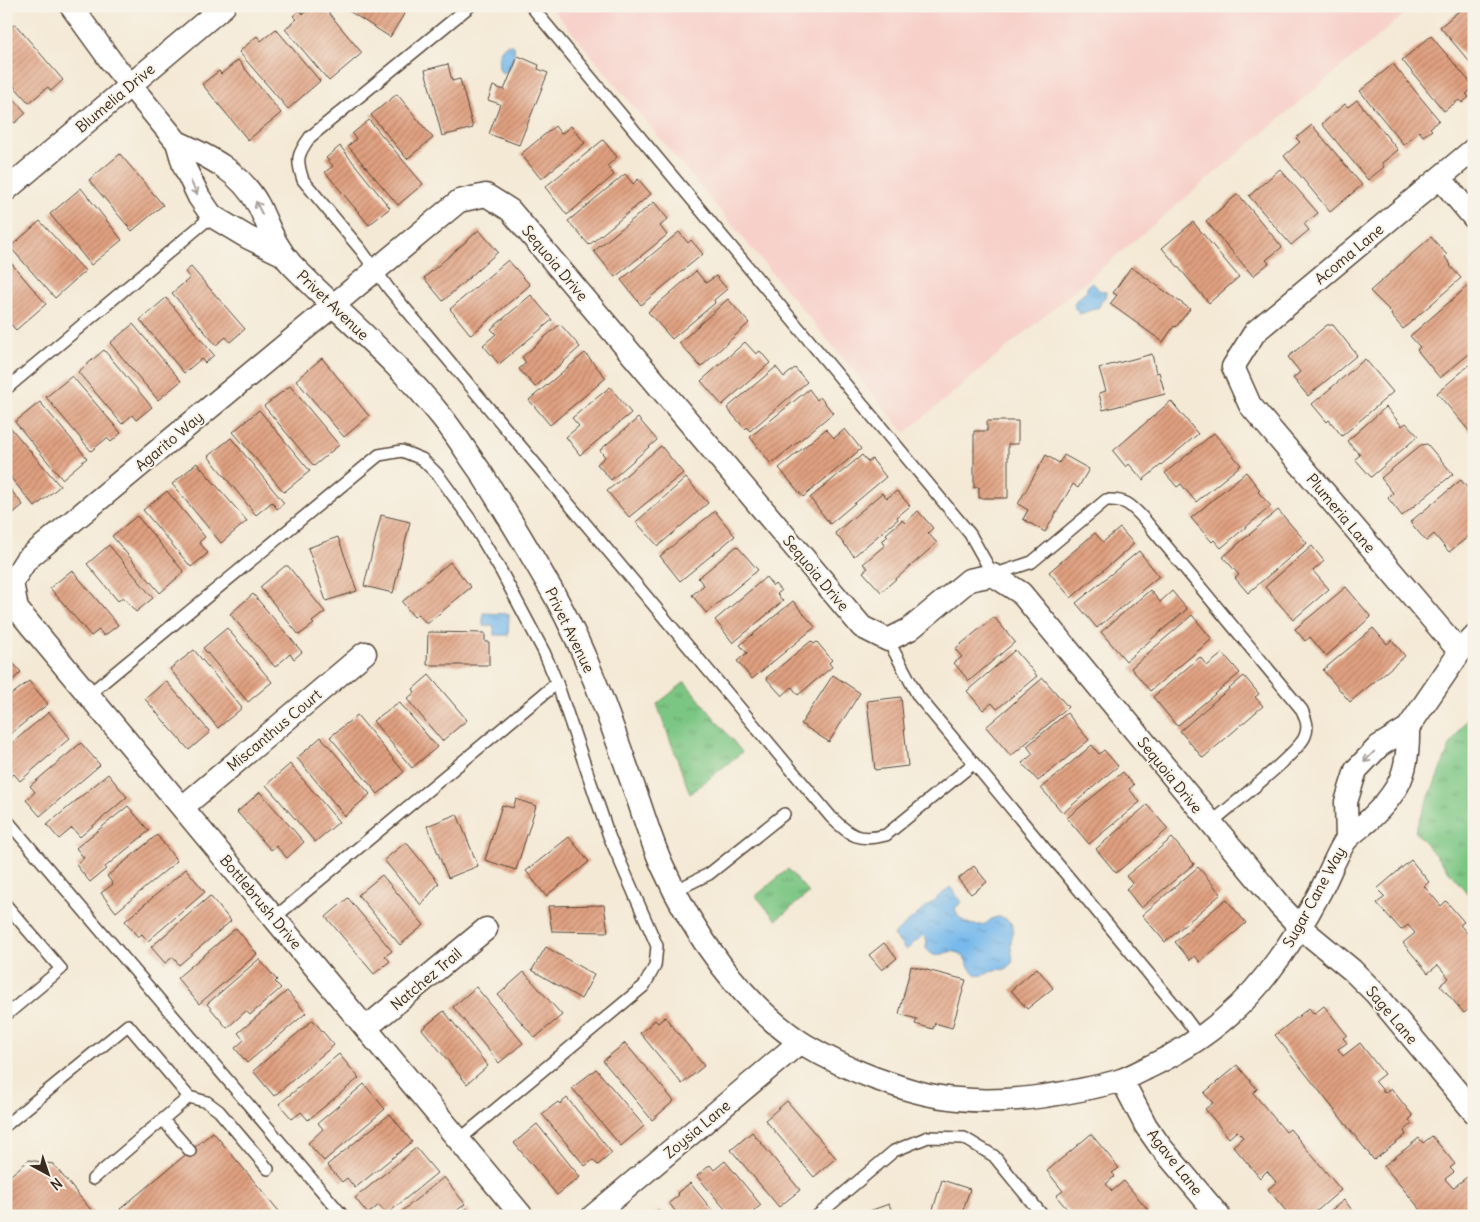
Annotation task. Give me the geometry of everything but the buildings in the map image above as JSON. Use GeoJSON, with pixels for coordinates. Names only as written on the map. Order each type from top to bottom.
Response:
{"type":"FeatureCollection","features":[{"type":"Feature","properties":{"kind":"street","name":"Privet Avenue"},"geometry":{"type":"LineString","coordinates":[[71,6],[130,85],[177,142],[184,166],[195,189],[212,216],[247,237],[280,252]]}},
{"type":"Feature","properties":{"kind":"street","name":"Blumelia Drive"},"geometry":{"type":"LineString","coordinates":[[6,190],[224,6]]}},
{"type":"Feature","properties":{"kind":"street","name":"Privet Avenue"},"geometry":{"type":"LineString","coordinates":[[177,142],[223,165],[243,183],[255,199],[280,252],[332,306],[392,362],[442,416],[484,478],[536,562],[581,645],[660,861],[674,891],[700,935],[724,969],[770,1018],[800,1042]]}},
{"type":"Feature","properties":{"kind":"street","name":"Acoma Lane"},"geometry":{"type":"LineString","coordinates":[[1233,367],[1256,332],[1474,149]]}},
{"type":"Feature","properties":{"kind":"street"},"geometry":{"type":"LineString","coordinates":[[1440,178],[1474,218]]}},
{"type":"Feature","properties":{"kind":"street","name":"Sequoia Drive"},"geometry":{"type":"LineString","coordinates":[[332,306],[459,201],[486,195],[510,210],[862,627],[888,640]]}},
{"type":"Feature","properties":{"kind":"street","name":"Agarito Way"},"geometry":{"type":"LineString","coordinates":[[12,582],[26,560],[332,306]]}},
{"type":"Feature","properties":{"kind":"street","name":"Plumeria Lane"},"geometry":{"type":"LineString","coordinates":[[1233,367],[1250,406],[1467,644]]}},
{"type":"Feature","properties":{"kind":"street","name":"Sequoia Drive"},"geometry":{"type":"LineString","coordinates":[[993,574],[1021,593],[1210,824],[1301,928]]}},
{"type":"Feature","properties":{"kind":"street"},"geometry":{"type":"LineString","coordinates":[[888,640],[910,629],[969,580],[993,574]]}},
{"type":"Feature","properties":{"kind":"street","name":"Bottlebrush Drive"},"geometry":{"type":"LineString","coordinates":[[12,582],[17,609],[460,1139],[522,1216]]}},
{"type":"Feature","properties":{"kind":"street","name":"Sugar Cane Way"},"geometry":{"type":"LineString","coordinates":[[1347,839],[1346,802],[1356,770],[1380,746],[1408,728],[1467,644]]}},
{"type":"Feature","properties":{"kind":"street","name":"Miscanthus Court"},"geometry":{"type":"LineString","coordinates":[[183,807],[365,653]]}},
{"type":"Feature","properties":{"kind":"street","name":"Sugar Cane Way"},"geometry":{"type":"LineString","coordinates":[[800,1042],[850,1069],[926,1095],[960,1100],[1029,1098],[1071,1092],[1122,1080],[1178,1052],[1200,1038],[1242,1003],[1264,979],[1301,928],[1347,839],[1394,794],[1407,761],[1408,728]]}},
{"type":"Feature","properties":{"kind":"street","name":"Sage Lane"},"geometry":{"type":"LineString","coordinates":[[1301,928],[1352,970],[1376,994],[1474,1112]]}},
{"type":"Feature","properties":{"kind":"street","name":"Natchez Trail"},"geometry":{"type":"LineString","coordinates":[[366,1028],[486,929]]}},
{"type":"Feature","properties":{"kind":"street","name":"Zoysia Lane"},"geometry":{"type":"LineString","coordinates":[[593,1216],[800,1042]]}},
{"type":"Feature","properties":{"kind":"street","name":"Agave Lane"},"geometry":{"type":"LineString","coordinates":[[1122,1080],[1146,1126],[1160,1146],[1218,1216]]}},
{"type":"Feature","properties":{"kind":"lane"},"geometry":{"type":"LineString","coordinates":[[470,6],[310,137],[299,152],[298,166],[303,180],[376,269],[389,289],[831,817],[844,830],[856,837],[873,838],[886,835],[973,764]]}},
{"type":"Feature","properties":{"kind":"lane"},"geometry":{"type":"LineString","coordinates":[[531,6],[970,534],[993,574],[1032,562],[1106,500],[1119,500],[1131,506],[1144,519],[1302,710],[1308,724],[1305,738],[1293,753],[1210,824]]}},
{"type":"Feature","properties":{"kind":"lane"},"geometry":{"type":"LineString","coordinates":[[6,389],[212,216]]}},
{"type":"Feature","properties":{"kind":"lane"},"geometry":{"type":"LineString","coordinates":[[88,695],[379,455],[402,451],[422,459],[439,476],[470,519],[502,571],[544,652],[609,836],[657,946],[655,966],[644,986],[460,1139]]}},
{"type":"Feature","properties":{"kind":"lane"},"geometry":{"type":"LineString","coordinates":[[888,640],[918,696],[1183,1015],[1200,1038]]}},
{"type":"Feature","properties":{"kind":"lane"},"geometry":{"type":"LineString","coordinates":[[274,918],[556,683]]}},
{"type":"Feature","properties":{"kind":"lane"},"geometry":{"type":"LineString","coordinates":[[674,891],[708,874],[784,814]]}},
{"type":"Feature","properties":{"kind":"lane"},"geometry":{"type":"LineString","coordinates":[[6,819],[343,1216]]}},
{"type":"Feature","properties":{"kind":"lane"},"geometry":{"type":"LineString","coordinates":[[6,905],[61,969],[6,1015]]}},
{"type":"Feature","properties":{"kind":"lane"},"geometry":{"type":"LineString","coordinates":[[6,1125],[128,1025],[189,1097],[207,1102],[220,1111],[268,1169]]}},
{"type":"Feature","properties":{"kind":"lane"},"geometry":{"type":"LineString","coordinates":[[92,1179],[189,1097]]}},
{"type":"Feature","properties":{"kind":"lane"},"geometry":{"type":"LineString","coordinates":[[163,1120],[190,1151]]}},
{"type":"Feature","properties":{"kind":"lane"},"geometry":{"type":"LineString","coordinates":[[817,1216],[894,1151],[928,1137],[964,1138],[994,1156],[1043,1216]]}},
{"type":"Feature","properties":{"kind":"shaded area"},"geometry":{"type":"Polygon","coordinates":[[[550,6],[1414,6],[905,433],[550,6]]]}},
{"type":"Feature","properties":{"kind":"green space"},"geometry":{"type":"Polygon","coordinates":[[[685,682],[742,752],[690,794],[657,704],[685,682]]]}},
{"type":"Feature","properties":{"kind":"green space"},"geometry":{"type":"Polygon","coordinates":[[[1474,707],[1474,901],[1415,831],[1450,746],[1474,707]]]}},
{"type":"Feature","properties":{"kind":"green space"},"geometry":{"type":"Polygon","coordinates":[[[788,869],[809,893],[776,920],[756,896],[788,869]]]}},
{"type":"Feature","properties":{"kind":"water"},"geometry":{"type":"Polygon","coordinates":[[[508,44],[514,46],[514,54],[510,68],[504,73],[500,71],[499,60],[502,49],[508,44]]]}},
{"type":"Feature","properties":{"kind":"water"},"geometry":{"type":"Polygon","coordinates":[[[1092,282],[1099,290],[1106,292],[1105,297],[1099,307],[1080,314],[1074,304],[1087,291],[1087,286],[1092,282]]]}},
{"type":"Feature","properties":{"kind":"water"},"geometry":{"type":"Polygon","coordinates":[[[483,613],[509,614],[508,635],[494,635],[494,626],[483,626],[483,613]]]}},
{"type":"Feature","properties":{"kind":"water"},"geometry":{"type":"Polygon","coordinates":[[[950,887],[962,902],[955,908],[956,913],[962,920],[970,924],[980,925],[997,917],[1002,917],[1012,924],[1014,931],[1011,942],[1012,964],[1005,969],[979,975],[972,971],[960,953],[947,952],[937,956],[930,953],[926,948],[927,940],[923,935],[906,950],[893,935],[950,887]]]}}]}
